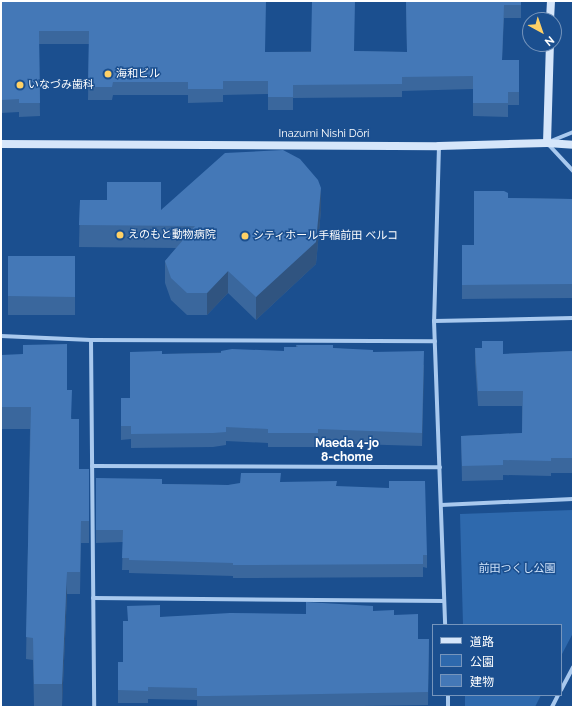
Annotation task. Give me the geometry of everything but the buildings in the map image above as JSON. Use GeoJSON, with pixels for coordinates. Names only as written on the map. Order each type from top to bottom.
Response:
{"type":"FeatureCollection","features":[{"type":"Feature","properties":{"kind":"street"},"geometry":{"type":"LineString","coordinates":[[550,12],[551,1]]}},
{"type":"Feature","properties":{"kind":"street"},"geometry":{"type":"LineString","coordinates":[[550,52],[547,143],[573,171]]}},
{"type":"Feature","properties":{"kind":"street"},"geometry":{"type":"LineString","coordinates":[[547,143],[573,132]]}},
{"type":"Feature","properties":{"kind":"street","name":"Inazumi Nishi Dōri"},"geometry":{"type":"LineString","coordinates":[[1,144],[439,146],[547,143],[573,145]]}},
{"type":"Feature","properties":{"kind":"street"},"geometry":{"type":"LineString","coordinates":[[439,146],[434,321],[445,624]]}},
{"type":"Feature","properties":{"kind":"street"},"geometry":{"type":"LineString","coordinates":[[434,321],[573,318]]}},
{"type":"Feature","properties":{"kind":"street"},"geometry":{"type":"LineString","coordinates":[[1,336],[91,340],[435,341]]}},
{"type":"Feature","properties":{"kind":"street"},"geometry":{"type":"LineString","coordinates":[[91,340],[94,707]]}},
{"type":"Feature","properties":{"kind":"street"},"geometry":{"type":"LineString","coordinates":[[92,466],[440,467]]}},
{"type":"Feature","properties":{"kind":"street"},"geometry":{"type":"LineString","coordinates":[[441,505],[573,499]]}},
{"type":"Feature","properties":{"kind":"street"},"geometry":{"type":"LineString","coordinates":[[93,598],[444,601]]}},
{"type":"Feature","properties":{"kind":"street"},"geometry":{"type":"LineString","coordinates":[[562,688],[573,667]]}},
{"type":"Feature","properties":{"kind":"street"},"geometry":{"type":"LineString","coordinates":[[448,696],[448,707]]}},
{"type":"Feature","properties":{"kind":"street"},"geometry":{"type":"LineString","coordinates":[[552,707],[558,696]]}},
{"type":"Feature","properties":{"kind":"green space","name":"前田つくし公園"},"geometry":{"type":"Polygon","coordinates":[[[573,510],[573,633],[562,654],[562,624],[463,624],[460,514],[573,510]]]}},
{"type":"Feature","properties":{"kind":"green space"},"geometry":{"type":"Polygon","coordinates":[[[465,696],[540,696],[535,707],[465,707],[465,696]]]}},
{"type":"Feature","properties":{"kind":"place","name":"海和ビル"},"geometry":{"type":"Point","coordinates":[108,74]}},
{"type":"Feature","properties":{"kind":"place","name":"いなづみ歯科"},"geometry":{"type":"Point","coordinates":[20,85]}},
{"type":"Feature","properties":{"kind":"place","name":"えのもと動物病院"},"geometry":{"type":"Point","coordinates":[120,235]}},
{"type":"Feature","properties":{"kind":"place","name":"シティホール手稲前田 ベルコ"},"geometry":{"type":"Point","coordinates":[245,236]}},
{"type":"Feature","properties":{"kind":"district","name":"Maeda 4-jo 8-chome"},"geometry":{"type":"Point","coordinates":[347,451]}}]}
